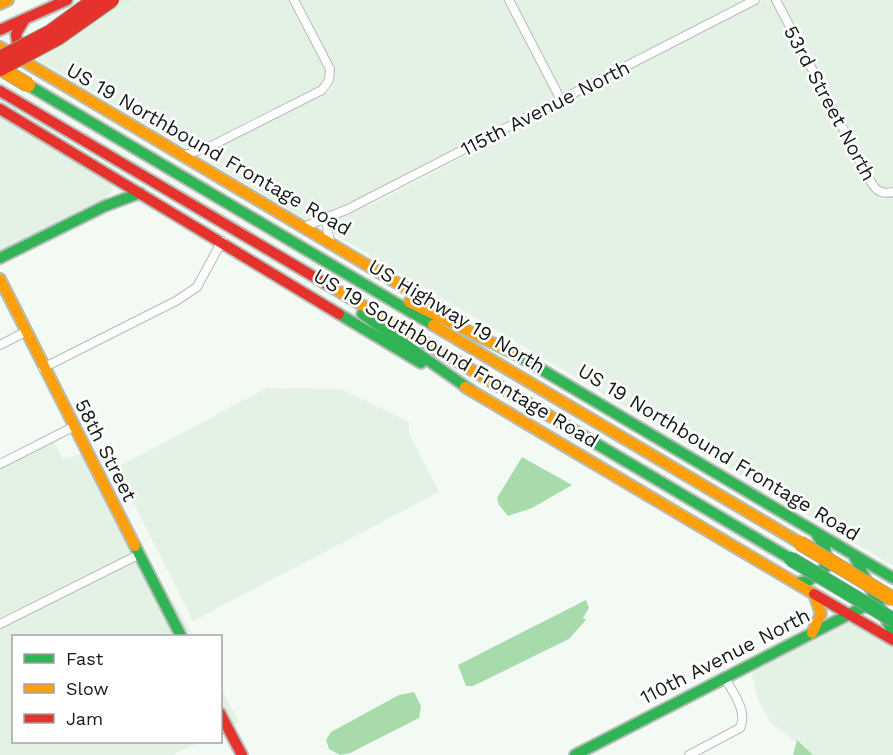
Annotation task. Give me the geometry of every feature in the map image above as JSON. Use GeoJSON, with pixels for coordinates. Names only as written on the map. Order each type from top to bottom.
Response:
{"type":"FeatureCollection","features":[{"type":"Feature","properties":{"kind":"main road"},"geometry":{"type":"LineString","coordinates":[[0,4],[8,0]]}},
{"type":"Feature","properties":{"kind":"main road"},"geometry":{"type":"LineString","coordinates":[[0,30],[67,0]]}},
{"type":"Feature","properties":{"kind":"main road"},"geometry":{"type":"LineString","coordinates":[[0,58],[50,32],[94,0]]}},
{"type":"Feature","properties":{"kind":"main road"},"geometry":{"type":"LineString","coordinates":[[0,69],[78,26],[111,0]]}},
{"type":"Feature","properties":{"kind":"main road"},"geometry":{"type":"LineString","coordinates":[[19,60],[16,34],[25,19]]}},
{"type":"Feature","properties":{"kind":"main road","name":"US 19 Northbound Frontage Road"},"geometry":{"type":"LineString","coordinates":[[0,47],[893,578]]}},
{"type":"Feature","properties":{"kind":"main road"},"geometry":{"type":"LineString","coordinates":[[0,76],[14,68],[33,68]]}},
{"type":"Feature","properties":{"kind":"main road","name":"US Highway 19 North"},"geometry":{"type":"LineString","coordinates":[[0,69],[893,599]]}},
{"type":"Feature","properties":{"kind":"main road","name":"US Highway 19 North"},"geometry":{"type":"LineString","coordinates":[[0,91],[893,620]]}},
{"type":"Feature","properties":{"kind":"main road","name":"US 19 Southbound Frontage Road"},"geometry":{"type":"LineString","coordinates":[[0,109],[442,375],[893,640]]}},
{"type":"Feature","properties":{"kind":"main road"},"geometry":{"type":"LineString","coordinates":[[105,206],[114,199],[116,192],[113,177]]}},
{"type":"Feature","properties":{"kind":"main road"},"geometry":{"type":"LineString","coordinates":[[0,258],[105,206],[140,193]]}},
{"type":"Feature","properties":{"kind":"main road"},"geometry":{"type":"LineString","coordinates":[[292,264],[472,391]]}},
{"type":"Feature","properties":{"kind":"main road"},"geometry":{"type":"LineString","coordinates":[[341,271],[515,354]]}},
{"type":"Feature","properties":{"kind":"main road","name":"58th Street"},"geometry":{"type":"LineString","coordinates":[[0,279],[43,368],[180,635]]}},
{"type":"Feature","properties":{"kind":"main road"},"geometry":{"type":"LineString","coordinates":[[796,583],[808,581],[827,566],[825,547],[815,532]]}},
{"type":"Feature","properties":{"kind":"main road"},"geometry":{"type":"LineString","coordinates":[[852,554],[862,567],[893,633]]}},
{"type":"Feature","properties":{"kind":"main road"},"geometry":{"type":"LineString","coordinates":[[811,591],[855,599],[893,599]]}},
{"type":"Feature","properties":{"kind":"main road"},"geometry":{"type":"LineString","coordinates":[[811,591],[822,611],[820,621],[812,633]]}},
{"type":"Feature","properties":{"kind":"main road","name":"110th Avenue North"},"geometry":{"type":"LineString","coordinates":[[575,755],[893,591]]}},
{"type":"Feature","properties":{"kind":"main road"},"geometry":{"type":"LineString","coordinates":[[222,717],[242,755]]}},
{"type":"Feature","properties":{"kind":"street"},"geometry":{"type":"LineString","coordinates":[[182,156],[211,146],[322,90],[330,80],[330,69],[294,0]]}},
{"type":"Feature","properties":{"kind":"street"},"geometry":{"type":"LineString","coordinates":[[509,0],[561,100]]}},
{"type":"Feature","properties":{"kind":"street","name":"115th Avenue North"},"geometry":{"type":"LineString","coordinates":[[304,227],[335,215],[754,0]]}},
{"type":"Feature","properties":{"kind":"street","name":"53rd Street North"},"geometry":{"type":"LineString","coordinates":[[776,0],[876,190],[886,194],[893,192]]}},
{"type":"Feature","properties":{"kind":"street"},"geometry":{"type":"LineString","coordinates":[[206,171],[203,162],[204,153],[211,146]]}},
{"type":"Feature","properties":{"kind":"street"},"geometry":{"type":"LineString","coordinates":[[330,243],[327,226],[335,215]]}},
{"type":"Feature","properties":{"kind":"street"},"geometry":{"type":"LineString","coordinates":[[43,368],[176,301],[197,287],[222,241]]}},
{"type":"Feature","properties":{"kind":"street"},"geometry":{"type":"LineString","coordinates":[[0,345],[27,331]]}},
{"type":"Feature","properties":{"kind":"street"},"geometry":{"type":"LineString","coordinates":[[0,464],[73,427]]}},
{"type":"Feature","properties":{"kind":"street"},"geometry":{"type":"LineString","coordinates":[[0,624],[138,555]]}},
{"type":"Feature","properties":{"kind":"street"},"geometry":{"type":"LineString","coordinates":[[689,755],[740,728],[743,714],[725,678]]}},
{"type":"Feature","properties":{"kind":"shaded area"},"geometry":{"type":"Polygon","coordinates":[[[111,0],[136,0],[52,44],[111,0]]]}},
{"type":"Feature","properties":{"kind":"shaded area"},"geometry":{"type":"Polygon","coordinates":[[[136,0],[289,0],[326,69],[325,78],[319,86],[190,150],[37,59],[52,44],[136,0]]]}},
{"type":"Feature","properties":{"kind":"shaded area"},"geometry":{"type":"Polygon","coordinates":[[[298,0],[505,0],[556,98],[355,200],[308,221],[208,161],[214,150],[328,92],[334,81],[334,67],[298,0]]]}},
{"type":"Feature","properties":{"kind":"shaded area"},"geometry":{"type":"Polygon","coordinates":[[[514,0],[745,0],[563,94],[514,0]]]}},
{"type":"Feature","properties":{"kind":"shaded area"},"geometry":{"type":"Polygon","coordinates":[[[764,0],[771,0],[872,192],[885,198],[893,197],[893,566],[331,232],[339,218],[366,205],[367,207],[764,0]]]}},
{"type":"Feature","properties":{"kind":"shaded area"},"geometry":{"type":"Polygon","coordinates":[[[780,0],[893,0],[893,188],[886,189],[878,186],[873,178],[780,0]]]}},
{"type":"Feature","properties":{"kind":"shaded area"},"geometry":{"type":"Polygon","coordinates":[[[0,114],[110,180],[112,191],[103,202],[0,253],[0,114]]]}},
{"type":"Feature","properties":{"kind":"shaded area"},"geometry":{"type":"Polygon","coordinates":[[[267,388],[341,389],[409,422],[409,433],[439,492],[193,621],[116,468],[267,388]]]}},
{"type":"Feature","properties":{"kind":"shaded area"},"geometry":{"type":"Polygon","coordinates":[[[54,442],[63,459],[82,454],[133,553],[0,619],[0,469],[54,442]]]}},
{"type":"Feature","properties":{"kind":"shaded area"},"geometry":{"type":"Polygon","coordinates":[[[522,457],[572,485],[532,508],[508,516],[499,505],[497,498],[522,457]]]}},
{"type":"Feature","properties":{"kind":"shaded area"},"geometry":{"type":"Polygon","coordinates":[[[132,534],[193,635],[184,635],[132,534]]]}},
{"type":"Feature","properties":{"kind":"shaded area"},"geometry":{"type":"Polygon","coordinates":[[[137,561],[175,635],[12,635],[12,743],[197,743],[172,755],[0,755],[0,629],[137,561]]]}},
{"type":"Feature","properties":{"kind":"shaded area"},"geometry":{"type":"Polygon","coordinates":[[[586,600],[589,608],[583,618],[586,620],[569,639],[473,686],[466,686],[458,665],[586,600]]]}},
{"type":"Feature","properties":{"kind":"shaded area"},"geometry":{"type":"Polygon","coordinates":[[[850,619],[893,645],[893,755],[813,755],[770,722],[758,699],[751,670],[850,619]]]}},
{"type":"Feature","properties":{"kind":"shaded area"},"geometry":{"type":"Polygon","coordinates":[[[222,690],[239,722],[232,726],[222,706],[222,690]]]}},
{"type":"Feature","properties":{"kind":"shaded area"},"geometry":{"type":"Polygon","coordinates":[[[414,692],[421,706],[419,718],[350,753],[340,755],[329,749],[326,740],[331,732],[399,695],[414,692]]]}},
{"type":"Feature","properties":{"kind":"shaded area"},"geometry":{"type":"Polygon","coordinates":[[[797,740],[813,755],[793,755],[797,740]]]}},
{"type":"Feature","properties":{"kind":"traffic: fast"},"geometry":{"type":"LineString","coordinates":[[28,85],[433,325]]}},
{"type":"Feature","properties":{"kind":"traffic: fast"},"geometry":{"type":"LineString","coordinates":[[0,258],[105,206],[140,193]]}},
{"type":"Feature","properties":{"kind":"traffic: fast"},"geometry":{"type":"LineString","coordinates":[[339,314],[421,363]]}},
{"type":"Feature","properties":{"kind":"traffic: fast"},"geometry":{"type":"LineString","coordinates":[[362,314],[472,391]]}},
{"type":"Feature","properties":{"kind":"traffic: fast"},"geometry":{"type":"LineString","coordinates":[[507,349],[893,578]]}},
{"type":"Feature","properties":{"kind":"traffic: fast"},"geometry":{"type":"LineString","coordinates":[[558,421],[791,559]]}},
{"type":"Feature","properties":{"kind":"traffic: fast"},"geometry":{"type":"LineString","coordinates":[[796,583],[808,581],[827,566],[825,547],[817,535]]}},
{"type":"Feature","properties":{"kind":"traffic: fast"},"geometry":{"type":"LineString","coordinates":[[135,546],[180,635]]}},
{"type":"Feature","properties":{"kind":"traffic: fast"},"geometry":{"type":"LineString","coordinates":[[855,558],[893,633]]}},
{"type":"Feature","properties":{"kind":"traffic: fast"},"geometry":{"type":"LineString","coordinates":[[791,559],[893,620]]}},
{"type":"Feature","properties":{"kind":"traffic: fast"},"geometry":{"type":"LineString","coordinates":[[575,755],[873,602]]}},
{"type":"Feature","properties":{"kind":"traffic: slow"},"geometry":{"type":"LineString","coordinates":[[0,4],[8,0]]}},
{"type":"Feature","properties":{"kind":"traffic: slow"},"geometry":{"type":"LineString","coordinates":[[0,47],[461,321]]}},
{"type":"Feature","properties":{"kind":"traffic: slow"},"geometry":{"type":"LineString","coordinates":[[0,68],[28,85]]}},
{"type":"Feature","properties":{"kind":"traffic: slow"},"geometry":{"type":"LineString","coordinates":[[0,279],[135,546]]}},
{"type":"Feature","properties":{"kind":"traffic: slow"},"geometry":{"type":"LineString","coordinates":[[333,288],[558,421]]}},
{"type":"Feature","properties":{"kind":"traffic: slow"},"geometry":{"type":"LineString","coordinates":[[409,302],[515,354]]}},
{"type":"Feature","properties":{"kind":"traffic: slow"},"geometry":{"type":"LineString","coordinates":[[433,325],[800,543]]}},
{"type":"Feature","properties":{"kind":"traffic: slow"},"geometry":{"type":"LineString","coordinates":[[465,387],[814,594]]}},
{"type":"Feature","properties":{"kind":"traffic: slow"},"geometry":{"type":"LineString","coordinates":[[800,543],[893,599]]}},
{"type":"Feature","properties":{"kind":"traffic: slow"},"geometry":{"type":"LineString","coordinates":[[812,633],[821,614],[814,594]]}},
{"type":"Feature","properties":{"kind":"traffic: jam"},"geometry":{"type":"LineString","coordinates":[[0,30],[67,0]]}},
{"type":"Feature","properties":{"kind":"traffic: jam"},"geometry":{"type":"LineString","coordinates":[[0,58],[50,32],[94,0]]}},
{"type":"Feature","properties":{"kind":"traffic: jam"},"geometry":{"type":"LineString","coordinates":[[0,69],[58,38],[112,0]]}},
{"type":"Feature","properties":{"kind":"traffic: jam"},"geometry":{"type":"LineString","coordinates":[[19,56],[16,34],[25,19]]}},
{"type":"Feature","properties":{"kind":"traffic: jam"},"geometry":{"type":"LineString","coordinates":[[0,91],[333,288]]}},
{"type":"Feature","properties":{"kind":"traffic: jam"},"geometry":{"type":"LineString","coordinates":[[0,109],[339,314]]}},
{"type":"Feature","properties":{"kind":"traffic: jam"},"geometry":{"type":"LineString","coordinates":[[814,594],[893,640]]}},
{"type":"Feature","properties":{"kind":"traffic: jam"},"geometry":{"type":"LineString","coordinates":[[222,717],[242,755]]}}]}
